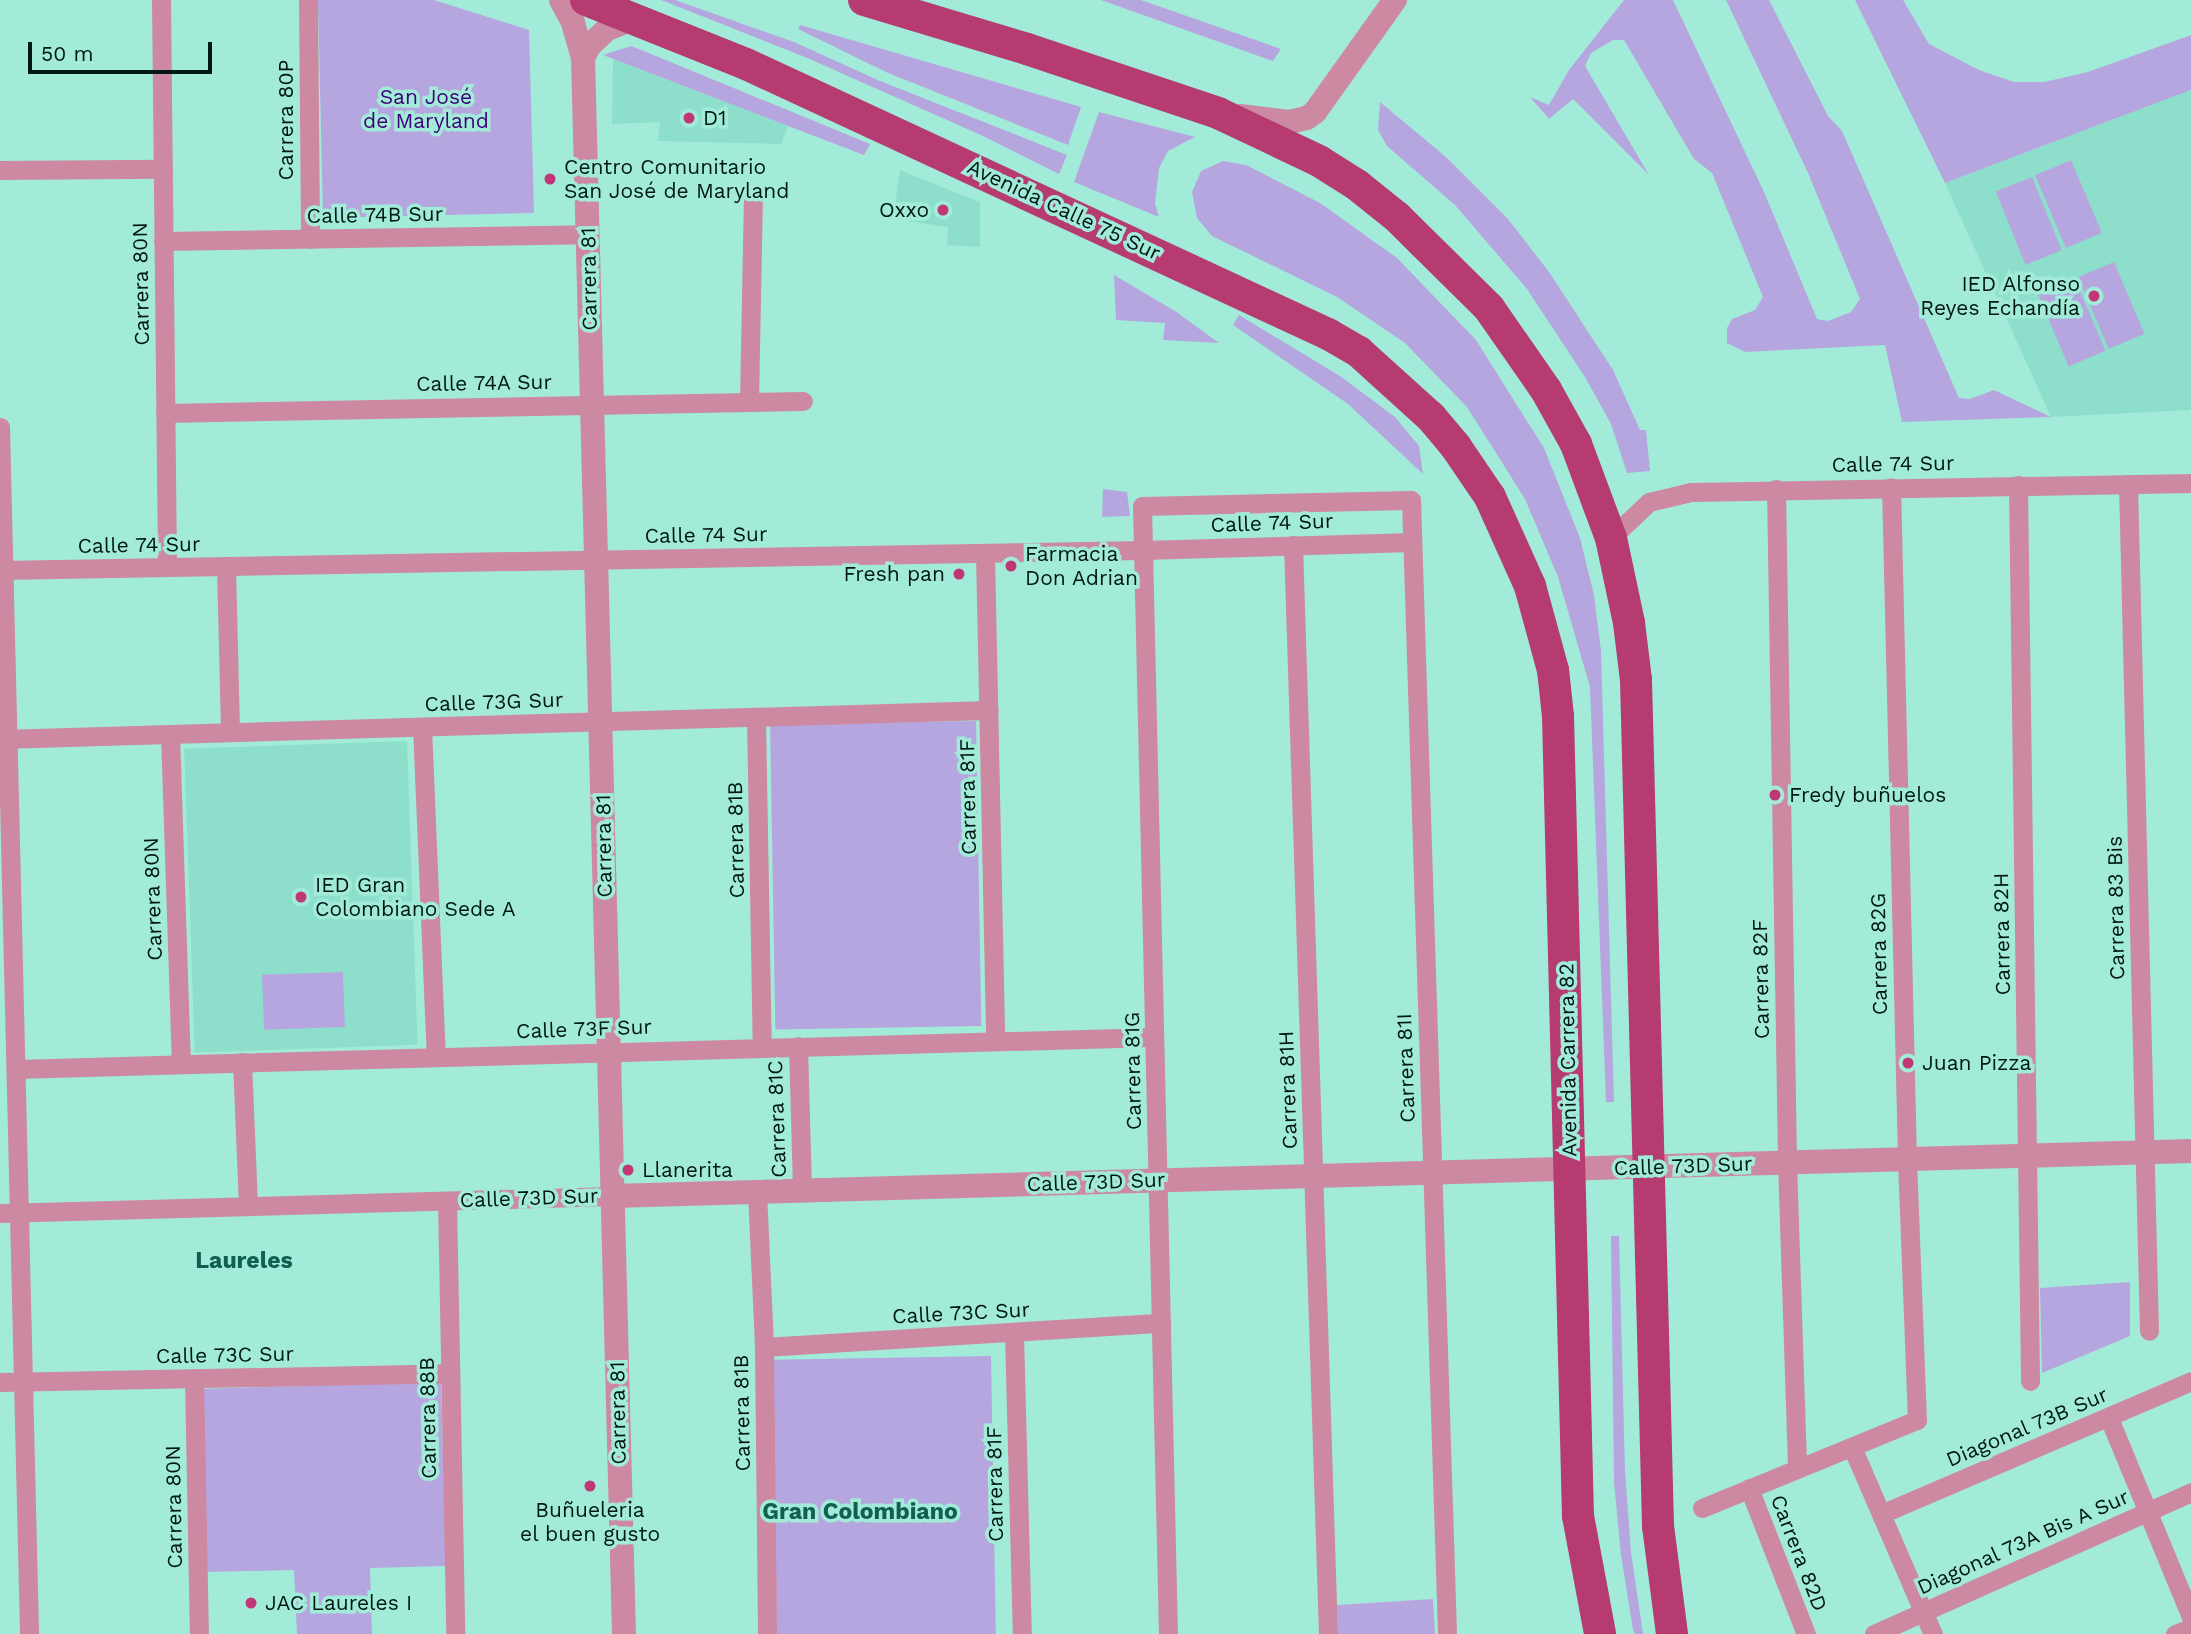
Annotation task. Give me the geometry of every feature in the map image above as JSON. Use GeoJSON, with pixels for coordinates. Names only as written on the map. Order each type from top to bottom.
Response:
{"type":"FeatureCollection","features":[{"type":"Feature","properties":{"kind":"main road","name":"Avenida Calle 75 Sur"},"geometry":{"type":"LineString","coordinates":[[586,0],[636,18],[910,138],[1328,334],[1359,352],[1431,417],[1456,447],[1490,497]]}},
{"type":"Feature","properties":{"kind":"main road"},"geometry":{"type":"LineString","coordinates":[[864,0],[1027,49],[1218,113],[1290,145],[1357,184],[1432,248],[1489,309],[1563,421],[1586,469],[1611,538],[1629,623],[1636,680],[1658,1526],[1672,1634]]}},
{"type":"Feature","properties":{"kind":"main road","name":"Avenida Carrera 82"},"geometry":{"type":"LineString","coordinates":[[1490,497],[1533,597],[1553,670],[1558,716],[1578,1516],[1600,1634]]}},
{"type":"Feature","properties":{"kind":"street","name":"Carrera 80N"},"geometry":{"type":"LineString","coordinates":[[161,0],[167,567]]}},
{"type":"Feature","properties":{"kind":"street","name":"Carrera 80P"},"geometry":{"type":"LineString","coordinates":[[308,0],[310,239]]}},
{"type":"Feature","properties":{"kind":"street","name":"Carrera 81"},"geometry":{"type":"LineString","coordinates":[[561,0],[573,23],[583,58],[624,1634]]}},
{"type":"Feature","properties":{"kind":"street"},"geometry":{"type":"LineString","coordinates":[[1218,113],[1289,122],[1307,118],[1334,90],[1395,0]]}},
{"type":"Feature","properties":{"kind":"street"},"geometry":{"type":"LineString","coordinates":[[583,58],[589,46],[607,29],[636,18]]}},
{"type":"Feature","properties":{"kind":"street"},"geometry":{"type":"LineString","coordinates":[[0,170],[163,169]]}},
{"type":"Feature","properties":{"kind":"street"},"geometry":{"type":"LineString","coordinates":[[749,402],[753,202]]}},
{"type":"Feature","properties":{"kind":"street","name":"Calle 74B Sur"},"geometry":{"type":"LineString","coordinates":[[163,241],[588,234]]}},
{"type":"Feature","properties":{"kind":"street","name":"Calle 74A Sur"},"geometry":{"type":"LineString","coordinates":[[165,412],[803,401]]}},
{"type":"Feature","properties":{"kind":"street"},"geometry":{"type":"LineString","coordinates":[[0,427],[10,1212],[23,1382],[29,1634]]}},
{"type":"Feature","properties":{"kind":"street","name":"Calle 74 Sur"},"geometry":{"type":"LineString","coordinates":[[1611,538],[1637,511],[1664,497],[1691,492],[2191,483]]}},
{"type":"Feature","properties":{"kind":"street","name":"Carrera 83 Bis"},"geometry":{"type":"LineString","coordinates":[[2128,484],[2149,1331]]}},
{"type":"Feature","properties":{"kind":"street","name":"Carrera 82H"},"geometry":{"type":"LineString","coordinates":[[2018,485],[2030,1381]]}},
{"type":"Feature","properties":{"kind":"street","name":"Carrera 82G"},"geometry":{"type":"LineString","coordinates":[[1852,1447],[1917,1420],[1907,1159],[1891,487]]}},
{"type":"Feature","properties":{"kind":"street","name":"Carrera 82F"},"geometry":{"type":"LineString","coordinates":[[1776,489],[1787,1163],[1797,1469]]}},
{"type":"Feature","properties":{"kind":"street","name":"Calle 74 Sur"},"geometry":{"type":"LineString","coordinates":[[1142,506],[1411,500]]}},
{"type":"Feature","properties":{"kind":"street","name":"Carrera 81I"},"geometry":{"type":"LineString","coordinates":[[1411,500],[1447,1634]]}},
{"type":"Feature","properties":{"kind":"street","name":"Carrera 81G"},"geometry":{"type":"LineString","coordinates":[[1142,506],[1168,1634]]}},
{"type":"Feature","properties":{"kind":"street","name":"Calle 74 Sur"},"geometry":{"type":"LineString","coordinates":[[2,570],[1143,550],[1412,542]]}},
{"type":"Feature","properties":{"kind":"street","name":"Carrera 81H"},"geometry":{"type":"LineString","coordinates":[[1293,545],[1328,1634]]}},
{"type":"Feature","properties":{"kind":"street","name":"Carrera 81F"},"geometry":{"type":"LineString","coordinates":[[985,553],[995,1041]]}},
{"type":"Feature","properties":{"kind":"street"},"geometry":{"type":"LineString","coordinates":[[226,566],[230,733]]}},
{"type":"Feature","properties":{"kind":"street","name":"Calle 73G Sur"},"geometry":{"type":"LineString","coordinates":[[4,739],[989,710]]}},
{"type":"Feature","properties":{"kind":"street","name":"Carrera 81B"},"geometry":{"type":"LineString","coordinates":[[756,717],[762,1047]]}},
{"type":"Feature","properties":{"kind":"street"},"geometry":{"type":"LineString","coordinates":[[422,727],[436,1056]]}},
{"type":"Feature","properties":{"kind":"street","name":"Carrera 80N"},"geometry":{"type":"LineString","coordinates":[[170,734],[181,1064]]}},
{"type":"Feature","properties":{"kind":"street","name":"Calle 73F Sur"},"geometry":{"type":"LineString","coordinates":[[10,1058],[181,1064],[1154,1037]]}},
{"type":"Feature","properties":{"kind":"street","name":"Carrera 81C"},"geometry":{"type":"LineString","coordinates":[[798,1046],[802,1190]]}},
{"type":"Feature","properties":{"kind":"street"},"geometry":{"type":"LineString","coordinates":[[242,1062],[248,1206]]}},
{"type":"Feature","properties":{"kind":"street","name":"Calle 73D Sur"},"geometry":{"type":"LineString","coordinates":[[10,1212],[2191,1152]]}},
{"type":"Feature","properties":{"kind":"street","name":"Carrera 81B"},"geometry":{"type":"LineString","coordinates":[[757,1192],[764,1347],[767,1634]]}},
{"type":"Feature","properties":{"kind":"street","name":"Carrera 88B"},"geometry":{"type":"LineString","coordinates":[[447,1200],[456,1634]]}},
{"type":"Feature","properties":{"kind":"street","name":"Calle 73C Sur"},"geometry":{"type":"LineString","coordinates":[[764,1347],[1014,1334],[1161,1323]]}},
{"type":"Feature","properties":{"kind":"street","name":"Carrera 81F"},"geometry":{"type":"LineString","coordinates":[[1014,1334],[1022,1634]]}},
{"type":"Feature","properties":{"kind":"street","name":"Calle 73C Sur"},"geometry":{"type":"LineString","coordinates":[[0,1382],[450,1373]]}},
{"type":"Feature","properties":{"kind":"street","name":"Carrera 80N"},"geometry":{"type":"LineString","coordinates":[[194,1378],[199,1634]]}},
{"type":"Feature","properties":{"kind":"street","name":"Diagonal 73B Sur"},"geometry":{"type":"LineString","coordinates":[[1881,1514],[2191,1381]]}},
{"type":"Feature","properties":{"kind":"street"},"geometry":{"type":"LineString","coordinates":[[2109,1418],[2191,1617]]}},
{"type":"Feature","properties":{"kind":"street"},"geometry":{"type":"LineString","coordinates":[[1702,1508],[1852,1447],[1933,1634]]}},
{"type":"Feature","properties":{"kind":"street","name":"Carrera 82D"},"geometry":{"type":"LineString","coordinates":[[1749,1488],[1806,1634]]}},
{"type":"Feature","properties":{"kind":"street","name":"Diagonal 73A Bis A Sur"},"geometry":{"type":"LineString","coordinates":[[1874,1634],[2191,1492]]}},
{"type":"Feature","properties":{"kind":"street"},"geometry":{"type":"LineString","coordinates":[[2175,1634],[2191,1628]]}},
{"type":"Feature","properties":{"kind":"shaded area"},"geometry":{"type":"Polygon","coordinates":[[[613,59],[788,126],[781,144],[658,141],[660,122],[612,124],[613,59]]]}},
{"type":"Feature","properties":{"kind":"shaded area","name":"IED Alfonso Reyes Echandía"},"geometry":{"type":"Polygon","coordinates":[[[2191,90],[2191,410],[2051,417],[1945,183],[2191,90]]]}},
{"type":"Feature","properties":{"kind":"shaded area"},"geometry":{"type":"Polygon","coordinates":[[[900,170],[980,202],[980,247],[947,245],[948,227],[893,219],[900,170]]]}},
{"type":"Feature","properties":{"kind":"shaded area","name":"IED Gran Colombiano Sede A"},"geometry":{"type":"Polygon","coordinates":[[[407,741],[418,1045],[195,1053],[184,749],[407,741]]]}},
{"type":"Feature","properties":{"kind":"green space","name":"San José de Maryland"},"geometry":{"type":"Polygon","coordinates":[[[318,0],[434,0],[529,30],[534,213],[323,218],[318,0]]]}},
{"type":"Feature","properties":{"kind":"green space"},"geometry":{"type":"Polygon","coordinates":[[[661,0],[675,0],[794,42],[880,81],[1067,155],[1059,174],[983,136],[805,57],[661,0]]]}},
{"type":"Feature","properties":{"kind":"green space"},"geometry":{"type":"Polygon","coordinates":[[[1101,0],[1141,0],[1281,49],[1273,61],[1101,0]]]}},
{"type":"Feature","properties":{"kind":"green space"},"geometry":{"type":"Polygon","coordinates":[[[1624,0],[1673,0],[1764,192],[1817,319],[1828,321],[1851,312],[1860,299],[1808,173],[1726,0],[1769,0],[1828,116],[1842,131],[1959,398],[1970,399],[1994,390],[2051,417],[1902,422],[1885,345],[1745,352],[1727,343],[1727,328],[1732,319],[1755,310],[1763,297],[1712,173],[1694,159],[1624,40],[1613,40],[1591,53],[1585,66],[1649,175],[1573,99],[1549,119],[1530,97],[1549,105],[1569,70],[1624,0]]]}},
{"type":"Feature","properties":{"kind":"green space"},"geometry":{"type":"Polygon","coordinates":[[[1855,0],[1903,0],[1929,44],[1979,70],[2014,82],[2044,82],[2088,72],[2191,35],[2191,90],[1945,183],[1855,0]]]}},
{"type":"Feature","properties":{"kind":"green space"},"geometry":{"type":"Polygon","coordinates":[[[800,25],[1081,107],[1068,145],[888,73],[798,29],[800,25]]]}},
{"type":"Feature","properties":{"kind":"green space"},"geometry":{"type":"Polygon","coordinates":[[[631,46],[870,144],[864,155],[603,55],[631,46]]]}},
{"type":"Feature","properties":{"kind":"green space"},"geometry":{"type":"Polygon","coordinates":[[[1380,102],[1446,157],[1508,219],[1549,272],[1613,370],[1640,430],[1646,430],[1650,471],[1627,473],[1611,424],[1585,377],[1527,289],[1455,205],[1387,146],[1378,130],[1380,102]]]}},
{"type":"Feature","properties":{"kind":"green space"},"geometry":{"type":"Polygon","coordinates":[[[1099,112],[1195,137],[1168,151],[1159,168],[1155,204],[1159,217],[1074,182],[1099,112]]]}},
{"type":"Feature","properties":{"kind":"green space"},"geometry":{"type":"Polygon","coordinates":[[[2071,160],[2102,233],[2066,248],[2035,175],[2071,160]]]}},
{"type":"Feature","properties":{"kind":"green space"},"geometry":{"type":"Polygon","coordinates":[[[1223,161],[1246,165],[1320,203],[1397,258],[1476,340],[1544,448],[1580,538],[1594,595],[1601,651],[1614,1102],[1606,1102],[1590,687],[1558,577],[1525,499],[1467,407],[1405,343],[1337,297],[1212,236],[1197,218],[1192,192],[1201,171],[1223,161]]]}},
{"type":"Feature","properties":{"kind":"green space"},"geometry":{"type":"Polygon","coordinates":[[[2032,177],[2062,250],[2025,265],[1996,192],[2032,177]]]}},
{"type":"Feature","properties":{"kind":"green space"},"geometry":{"type":"Polygon","coordinates":[[[2114,262],[2144,334],[2109,349],[2078,277],[2114,262]]]}},
{"type":"Feature","properties":{"kind":"green space"},"geometry":{"type":"Polygon","coordinates":[[[1114,275],[1175,311],[1219,343],[1163,340],[1165,323],[1116,320],[1114,275]]]}},
{"type":"Feature","properties":{"kind":"green space"},"geometry":{"type":"Polygon","coordinates":[[[2075,279],[2105,351],[2069,366],[2038,295],[2075,279]]]}},
{"type":"Feature","properties":{"kind":"green space"},"geometry":{"type":"Polygon","coordinates":[[[1239,315],[1340,376],[1395,417],[1419,446],[1423,474],[1348,404],[1233,325],[1239,315]]]}},
{"type":"Feature","properties":{"kind":"green space"},"geometry":{"type":"Polygon","coordinates":[[[1103,489],[1127,492],[1130,516],[1102,517],[1103,489]]]}},
{"type":"Feature","properties":{"kind":"green space"},"geometry":{"type":"Polygon","coordinates":[[[976,721],[981,1026],[775,1030],[770,725],[976,721]]]}},
{"type":"Feature","properties":{"kind":"green space"},"geometry":{"type":"Polygon","coordinates":[[[343,972],[345,1027],[264,1030],[262,975],[343,972]]]}},
{"type":"Feature","properties":{"kind":"green space"},"geometry":{"type":"Polygon","coordinates":[[[1611,1236],[1619,1236],[1625,1472],[1631,1552],[1643,1634],[1635,1634],[1633,1630],[1621,1555],[1614,1483],[1611,1236]]]}},
{"type":"Feature","properties":{"kind":"green space"},"geometry":{"type":"Polygon","coordinates":[[[2130,1282],[2130,1336],[2042,1373],[2040,1288],[2130,1282]]]}},
{"type":"Feature","properties":{"kind":"green space"},"geometry":{"type":"Polygon","coordinates":[[[991,1356],[996,1634],[777,1634],[772,1360],[991,1356]]]}},
{"type":"Feature","properties":{"kind":"green space"},"geometry":{"type":"Polygon","coordinates":[[[441,1382],[446,1566],[370,1568],[372,1634],[297,1634],[294,1570],[205,1572],[200,1389],[441,1382]]]}},
{"type":"Feature","properties":{"kind":"green space"},"geometry":{"type":"Polygon","coordinates":[[[1433,1599],[1435,1634],[1338,1634],[1337,1605],[1433,1599]]]}},
{"type":"Feature","properties":{"kind":"place","name":"D1"},"geometry":{"type":"Point","coordinates":[689,118]}},
{"type":"Feature","properties":{"kind":"place","name":"Centro Comunitario San José de Maryland"},"geometry":{"type":"Point","coordinates":[550,179]}},
{"type":"Feature","properties":{"kind":"place","name":"Oxxo"},"geometry":{"type":"Point","coordinates":[943,210]}},
{"type":"Feature","properties":{"kind":"place","name":"IED Alfonso Reyes Echandía"},"geometry":{"type":"Point","coordinates":[2094,296]}},
{"type":"Feature","properties":{"kind":"place","name":"Farmacia Don Adrian"},"geometry":{"type":"Point","coordinates":[1011,566]}},
{"type":"Feature","properties":{"kind":"place","name":"Fresh pan"},"geometry":{"type":"Point","coordinates":[959,574]}},
{"type":"Feature","properties":{"kind":"place","name":"Fredy buñuelos"},"geometry":{"type":"Point","coordinates":[1775,795]}},
{"type":"Feature","properties":{"kind":"place","name":"IED Gran Colombiano Sede A"},"geometry":{"type":"Point","coordinates":[301,897]}},
{"type":"Feature","properties":{"kind":"place","name":"Juan Pizza"},"geometry":{"type":"Point","coordinates":[1908,1063]}},
{"type":"Feature","properties":{"kind":"place","name":"Llanerita"},"geometry":{"type":"Point","coordinates":[628,1170]}},
{"type":"Feature","properties":{"kind":"place","name":"Buñueleria el buen gusto"},"geometry":{"type":"Point","coordinates":[590,1486]}},
{"type":"Feature","properties":{"kind":"place","name":"JAC Laureles I"},"geometry":{"type":"Point","coordinates":[251,1603]}},
{"type":"Feature","properties":{"kind":"district","name":"Laureles"},"geometry":{"type":"Point","coordinates":[244,1261]}},
{"type":"Feature","properties":{"kind":"district","name":"Gran Colombiano"},"geometry":{"type":"Point","coordinates":[860,1512]}}]}
